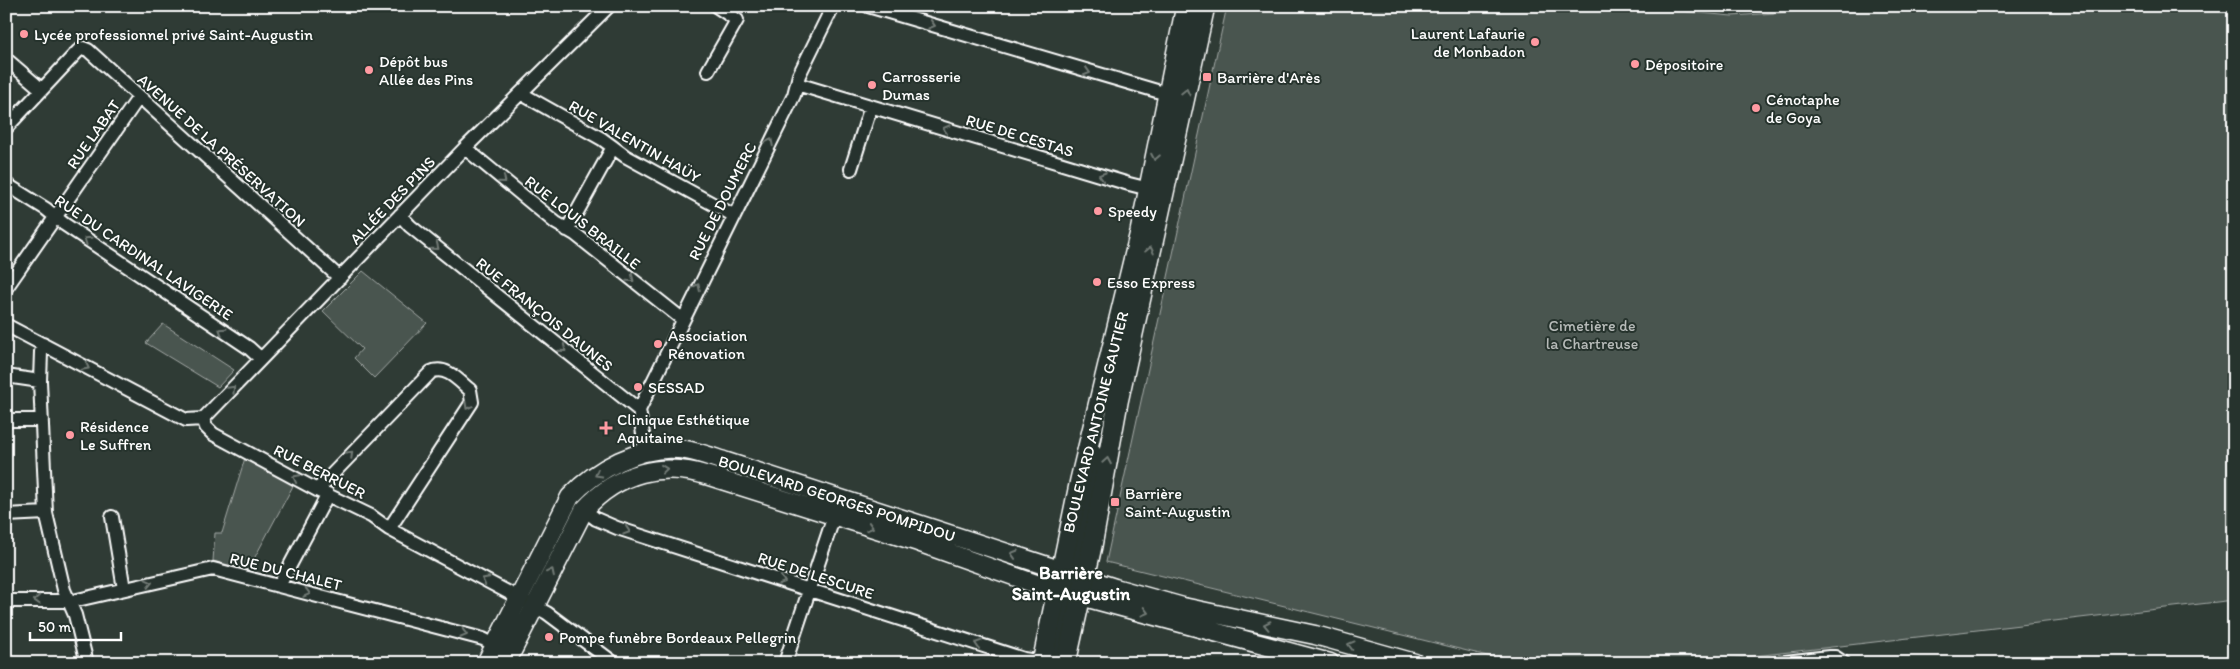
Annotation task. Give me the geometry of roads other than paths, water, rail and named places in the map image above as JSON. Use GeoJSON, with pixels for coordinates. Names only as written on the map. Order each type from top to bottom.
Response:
{"type":"FeatureCollection","features":[{"type":"Feature","properties":{"kind":"main road","name":"BOULEVARD ANTOINE GAUTIER"},"geometry":{"type":"LineString","coordinates":[[1066,663],[1073,586],[1060,569],[1149,189],[1186,6]]}},
{"type":"Feature","properties":{"kind":"main road","name":"BOULEVARD ANTOINE GAUTIER"},"geometry":{"type":"LineString","coordinates":[[1042,662],[1073,586],[1116,411],[1205,6]]}},
{"type":"Feature","properties":{"kind":"main road"},"geometry":{"type":"LineString","coordinates":[[1056,663],[1067,601],[1073,586],[1090,483],[1095,420]]}},
{"type":"Feature","properties":{"kind":"main road","name":"BOULEVARD GEORGES POMPIDOU"},"geometry":{"type":"LineString","coordinates":[[506,663],[526,602],[570,497],[592,478],[632,456],[646,452],[678,449],[692,451],[1060,569]]}},
{"type":"Feature","properties":{"kind":"main road","name":"BOULEVARD GEORGES POMPIDOU"},"geometry":{"type":"LineString","coordinates":[[486,663],[495,645],[526,602],[584,510],[598,495],[621,482],[662,468],[674,468],[709,476],[834,516],[1073,586]]}},
{"type":"Feature","properties":{"kind":"main road"},"geometry":{"type":"LineString","coordinates":[[1073,586],[1330,663]]}},
{"type":"Feature","properties":{"kind":"main road"},"geometry":{"type":"LineString","coordinates":[[1073,586],[1315,635],[1415,663]]}},
{"type":"Feature","properties":{"kind":"street","name":"ALLÉE DES PINS"},"geometry":{"type":"LineString","coordinates":[[202,419],[465,148],[522,94],[608,6]]}},
{"type":"Feature","properties":{"kind":"street"},"geometry":{"type":"LineString","coordinates":[[708,71],[737,20],[716,6]]}},
{"type":"Feature","properties":{"kind":"street","name":"RUE DE DOUMERC"},"geometry":{"type":"LineString","coordinates":[[639,410],[733,215],[794,95],[796,84],[833,6]]}},
{"type":"Feature","properties":{"kind":"street"},"geometry":{"type":"LineString","coordinates":[[868,6],[1167,94]]}},
{"type":"Feature","properties":{"kind":"street","name":"AVENUE DE LA PRÉSERVATION"},"geometry":{"type":"LineString","coordinates":[[42,89],[78,50],[83,48],[88,50],[340,278]]}},
{"type":"Feature","properties":{"kind":"street"},"geometry":{"type":"LineString","coordinates":[[6,59],[42,89],[6,128]]}},
{"type":"Feature","properties":{"kind":"street","name":"RUE DE CESTAS"},"geometry":{"type":"LineString","coordinates":[[796,84],[871,106],[964,137],[1149,189]]}},
{"type":"Feature","properties":{"kind":"street","name":"RUE VALENTIN HAÜY"},"geometry":{"type":"LineString","coordinates":[[522,94],[613,148],[733,215]]}},
{"type":"Feature","properties":{"kind":"street","name":"RUE LABAT"},"geometry":{"type":"LineString","coordinates":[[6,288],[140,97]]}},
{"type":"Feature","properties":{"kind":"street"},"geometry":{"type":"LineString","coordinates":[[851,169],[871,106]]}},
{"type":"Feature","properties":{"kind":"street","name":"RUE LOUIS BRAILLE"},"geometry":{"type":"LineString","coordinates":[[465,148],[556,223],[682,319]]}},
{"type":"Feature","properties":{"kind":"street"},"geometry":{"type":"LineString","coordinates":[[567,230],[613,148]]}},
{"type":"Feature","properties":{"kind":"street","name":"RUE DU CARDINAL LAVIGERIE"},"geometry":{"type":"LineString","coordinates":[[6,184],[249,348],[261,359]]}},
{"type":"Feature","properties":{"kind":"street","name":"RUE FRANÇOIS DAUNES"},"geometry":{"type":"LineString","coordinates":[[400,215],[639,410]]}},
{"type":"Feature","properties":{"kind":"street"},"geometry":{"type":"LineString","coordinates":[[6,324],[186,420],[202,419]]}},
{"type":"Feature","properties":{"kind":"street"},"geometry":{"type":"LineString","coordinates":[[43,344],[40,381],[46,513],[67,601],[75,616],[87,663]]}},
{"type":"Feature","properties":{"kind":"street"},"geometry":{"type":"LineString","coordinates":[[279,586],[322,492],[431,372],[438,369],[445,370],[470,390],[472,402],[389,529]]}},
{"type":"Feature","properties":{"kind":"street"},"geometry":{"type":"LineString","coordinates":[[6,376],[40,381]]}},
{"type":"Feature","properties":{"kind":"street"},"geometry":{"type":"LineString","coordinates":[[639,410],[646,452]]}},
{"type":"Feature","properties":{"kind":"street"},"geometry":{"type":"LineString","coordinates":[[1095,420],[1116,411]]}},
{"type":"Feature","properties":{"kind":"street","name":"RUE BERRUER"},"geometry":{"type":"LineString","coordinates":[[202,419],[206,427],[213,434],[371,516],[389,529],[526,602],[614,663]]}},
{"type":"Feature","properties":{"kind":"street"},"geometry":{"type":"LineString","coordinates":[[6,420],[42,420]]}},
{"type":"Feature","properties":{"kind":"street","name":"RUE DE LESCURE"},"geometry":{"type":"LineString","coordinates":[[584,510],[596,519],[617,528],[1024,659],[1042,662]]}},
{"type":"Feature","properties":{"kind":"street"},"geometry":{"type":"LineString","coordinates":[[6,515],[46,513]]}},
{"type":"Feature","properties":{"kind":"street"},"geometry":{"type":"LineString","coordinates":[[112,516],[124,589]]}},
{"type":"Feature","properties":{"kind":"street"},"geometry":{"type":"LineString","coordinates":[[785,663],[834,516]]}},
{"type":"Feature","properties":{"kind":"street","name":"RUE DU CHALET"},"geometry":{"type":"LineString","coordinates":[[6,601],[67,601],[213,569],[484,640],[495,645]]}},
{"type":"Feature","properties":{"kind":"street"},"geometry":{"type":"LineString","coordinates":[[1777,663],[1829,656],[1842,661]]}},
{"type":"Feature","properties":{"kind":"place","name":"Lycée professionnel privé Saint-Augustin"},"geometry":{"type":"Point","coordinates":[24,34]}},
{"type":"Feature","properties":{"kind":"place","name":"Laurent Lafaurie de Monbadon"},"geometry":{"type":"Point","coordinates":[1535,42]}},
{"type":"Feature","properties":{"kind":"place","name":"Dépositoire"},"geometry":{"type":"Point","coordinates":[1635,64]}},
{"type":"Feature","properties":{"kind":"place","name":"Dépôt bus Allée des Pins"},"geometry":{"type":"Point","coordinates":[369,70]}},
{"type":"Feature","properties":{"kind":"place","name":"Barrière d'Arès"},"geometry":{"type":"Point","coordinates":[1207,77]}},
{"type":"Feature","properties":{"kind":"place","name":"Carrosserie Dumas"},"geometry":{"type":"Point","coordinates":[872,85]}},
{"type":"Feature","properties":{"kind":"place","name":"Cénotaphe de Goya"},"geometry":{"type":"Point","coordinates":[1756,108]}},
{"type":"Feature","properties":{"kind":"place","name":"Speedy"},"geometry":{"type":"Point","coordinates":[1098,211]}},
{"type":"Feature","properties":{"kind":"place","name":"Esso Express"},"geometry":{"type":"Point","coordinates":[1097,282]}},
{"type":"Feature","properties":{"kind":"place","name":"Association Rénovation"},"geometry":{"type":"Point","coordinates":[658,344]}},
{"type":"Feature","properties":{"kind":"place","name":"SESSAD"},"geometry":{"type":"Point","coordinates":[638,387]}},
{"type":"Feature","properties":{"kind":"place","name":"Clinique Esthétique Aquitaine"},"geometry":{"type":"Point","coordinates":[606,428]}},
{"type":"Feature","properties":{"kind":"place","name":"Résidence Le Suffren"},"geometry":{"type":"Point","coordinates":[70,435]}},
{"type":"Feature","properties":{"kind":"place","name":"Barrière Saint-Augustin"},"geometry":{"type":"Point","coordinates":[1115,502]}},
{"type":"Feature","properties":{"kind":"place","name":"Pompe funèbre Bordeaux Pellegrin"},"geometry":{"type":"Point","coordinates":[549,637]}},
{"type":"Feature","properties":{"kind":"district","name":"Barrière Saint-Augustin"},"geometry":{"type":"Point","coordinates":[1071,583]}},
{"type":"Feature","properties":{"kind":"park label","name":"Cimetière de la Chartreuse"},"geometry":{"type":"Point","coordinates":[1592,334]}}]}
